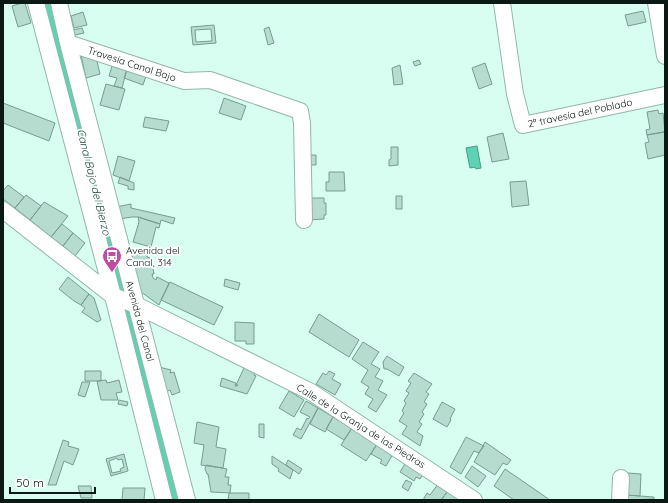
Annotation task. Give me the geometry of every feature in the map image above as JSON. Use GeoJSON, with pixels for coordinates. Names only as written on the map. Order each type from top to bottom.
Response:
{"type":"FeatureCollection","features":[{"type":"Feature","properties":{"kind":"street","name":"Avenida del Canal"},"geometry":{"type":"LineString","coordinates":[[36,3],[113,296],[164,500]]}},
{"type":"Feature","properties":{"kind":"street","name":"Avenida del Canal"},"geometry":{"type":"LineString","coordinates":[[59,3],[187,500]]}},
{"type":"Feature","properties":{"kind":"street","name":"2ª travesía del Poblado"},"geometry":{"type":"LineString","coordinates":[[502,3],[515,94],[523,126],[665,95]]}},
{"type":"Feature","properties":{"kind":"street"},"geometry":{"type":"LineString","coordinates":[[656,3],[665,56]]}},
{"type":"Feature","properties":{"kind":"street","name":"Travesía Canal Bajo"},"geometry":{"type":"LineString","coordinates":[[68,42],[184,81],[210,80],[300,111],[302,124],[304,220]]}},
{"type":"Feature","properties":{"kind":"street","name":"Calle de la Granja de las Piedras"},"geometry":{"type":"LineString","coordinates":[[3,210],[113,296],[136,305],[311,392],[468,498]]}},
{"type":"Feature","properties":{"kind":"street"},"geometry":{"type":"LineString","coordinates":[[620,500],[621,478]]}},
{"type":"Feature","properties":{"kind":"shaded area"},"geometry":{"type":"Polygon","coordinates":[[[477,146],[481,168],[470,168],[466,148],[477,146]]]}},
{"type":"Feature","properties":{"kind":"building"},"geometry":{"type":"Polygon","coordinates":[[[25,3],[31,23],[18,27],[12,6],[25,3]]]}},
{"type":"Feature","properties":{"kind":"building"},"geometry":{"type":"Polygon","coordinates":[[[643,11],[646,22],[628,26],[625,15],[643,11]]]}},
{"type":"Feature","properties":{"kind":"building"},"geometry":{"type":"Polygon","coordinates":[[[83,12],[87,25],[74,28],[71,16],[83,12]]]}},
{"type":"Feature","properties":{"kind":"building"},"geometry":{"type":"Polygon","coordinates":[[[214,25],[216,43],[193,45],[191,27],[214,25]],[[211,29],[195,30],[196,42],[212,41],[211,29]]]}},
{"type":"Feature","properties":{"kind":"building"},"geometry":{"type":"Polygon","coordinates":[[[269,27],[274,43],[268,45],[264,29],[269,27]]]}},
{"type":"Feature","properties":{"kind":"building"},"geometry":{"type":"Polygon","coordinates":[[[82,28],[84,33],[75,35],[73,30],[82,28]]]}},
{"type":"Feature","properties":{"kind":"building"},"geometry":{"type":"Polygon","coordinates":[[[80,51],[96,57],[100,74],[86,78],[80,51]]]}},
{"type":"Feature","properties":{"kind":"building"},"geometry":{"type":"Polygon","coordinates":[[[419,60],[421,64],[415,66],[413,62],[419,60]]]}},
{"type":"Feature","properties":{"kind":"building"},"geometry":{"type":"Polygon","coordinates":[[[113,63],[127,69],[122,88],[114,86],[117,78],[109,76],[113,63]]]}},
{"type":"Feature","properties":{"kind":"building"},"geometry":{"type":"Polygon","coordinates":[[[485,63],[492,84],[479,89],[472,68],[485,63]]]}},
{"type":"Feature","properties":{"kind":"building"},"geometry":{"type":"Polygon","coordinates":[[[400,65],[403,84],[394,85],[392,68],[400,65]]]}},
{"type":"Feature","properties":{"kind":"building"},"geometry":{"type":"Polygon","coordinates":[[[128,67],[147,73],[143,85],[124,78],[128,67]]]}},
{"type":"Feature","properties":{"kind":"building"},"geometry":{"type":"Polygon","coordinates":[[[106,84],[125,89],[119,110],[100,105],[106,84]]]}},
{"type":"Feature","properties":{"kind":"building"},"geometry":{"type":"Polygon","coordinates":[[[224,98],[246,106],[241,120],[219,113],[224,98]]]}},
{"type":"Feature","properties":{"kind":"building"},"geometry":{"type":"Polygon","coordinates":[[[3,103],[55,123],[49,141],[3,123],[3,103]]]}},
{"type":"Feature","properties":{"kind":"building"},"geometry":{"type":"Polygon","coordinates":[[[658,110],[659,114],[663,113],[665,132],[647,135],[646,130],[650,129],[647,112],[658,110]]]}},
{"type":"Feature","properties":{"kind":"building"},"geometry":{"type":"Polygon","coordinates":[[[145,117],[169,121],[166,131],[143,127],[145,117]]]}},
{"type":"Feature","properties":{"kind":"building"},"geometry":{"type":"Polygon","coordinates":[[[665,132],[665,155],[648,159],[645,143],[649,142],[647,135],[665,132]]]}},
{"type":"Feature","properties":{"kind":"building"},"geometry":{"type":"Polygon","coordinates":[[[503,133],[509,159],[492,162],[487,137],[503,133]]]}},
{"type":"Feature","properties":{"kind":"building"},"geometry":{"type":"Polygon","coordinates":[[[391,147],[398,147],[398,165],[389,166],[389,160],[391,159],[391,147]]]}},
{"type":"Feature","properties":{"kind":"building"},"geometry":{"type":"Polygon","coordinates":[[[305,155],[316,155],[316,165],[305,165],[305,155]]]}},
{"type":"Feature","properties":{"kind":"building"},"geometry":{"type":"Polygon","coordinates":[[[118,156],[135,161],[129,181],[113,175],[118,156]]]}},
{"type":"Feature","properties":{"kind":"building"},"geometry":{"type":"Polygon","coordinates":[[[329,172],[344,172],[345,191],[326,191],[326,182],[329,182],[329,172]]]}},
{"type":"Feature","properties":{"kind":"building"},"geometry":{"type":"Polygon","coordinates":[[[120,177],[134,183],[134,190],[128,189],[128,186],[118,183],[120,177]]]}},
{"type":"Feature","properties":{"kind":"building"},"geometry":{"type":"Polygon","coordinates":[[[526,181],[529,205],[512,207],[510,182],[526,181]]]}},
{"type":"Feature","properties":{"kind":"building"},"geometry":{"type":"Polygon","coordinates":[[[8,185],[24,197],[15,208],[3,199],[3,191],[8,185]]]}},
{"type":"Feature","properties":{"kind":"building"},"geometry":{"type":"Polygon","coordinates":[[[26,195],[41,206],[30,220],[15,208],[26,195]]]}},
{"type":"Feature","properties":{"kind":"building"},"geometry":{"type":"Polygon","coordinates":[[[396,196],[402,196],[402,209],[396,209],[396,196]]]}},
{"type":"Feature","properties":{"kind":"building"},"geometry":{"type":"Polygon","coordinates":[[[309,198],[324,198],[324,203],[326,203],[326,215],[324,215],[324,219],[308,220],[309,198]]]}},
{"type":"Feature","properties":{"kind":"building"},"geometry":{"type":"Polygon","coordinates":[[[44,202],[68,216],[51,237],[30,220],[44,202]]]}},
{"type":"Feature","properties":{"kind":"building"},"geometry":{"type":"Polygon","coordinates":[[[131,204],[131,208],[175,218],[173,224],[161,220],[160,224],[138,217],[119,219],[116,207],[131,204]]]}},
{"type":"Feature","properties":{"kind":"building"},"geometry":{"type":"Polygon","coordinates":[[[138,217],[160,224],[159,228],[156,227],[151,247],[133,242],[139,222],[138,217]]]}},
{"type":"Feature","properties":{"kind":"building"},"geometry":{"type":"Polygon","coordinates":[[[62,224],[73,233],[63,246],[51,237],[62,224]]]}},
{"type":"Feature","properties":{"kind":"building"},"geometry":{"type":"Polygon","coordinates":[[[73,233],[85,243],[75,256],[63,246],[73,233]]]}},
{"type":"Feature","properties":{"kind":"building"},"geometry":{"type":"Polygon","coordinates":[[[125,247],[148,254],[147,257],[150,258],[150,264],[152,264],[154,274],[152,274],[153,278],[156,280],[157,277],[169,283],[159,305],[137,289],[125,247]]]}},
{"type":"Feature","properties":{"kind":"building"},"geometry":{"type":"Polygon","coordinates":[[[68,277],[89,294],[81,305],[59,289],[68,277]]]}},
{"type":"Feature","properties":{"kind":"building"},"geometry":{"type":"Polygon","coordinates":[[[225,279],[240,283],[238,290],[224,286],[225,279]]]}},
{"type":"Feature","properties":{"kind":"building"},"geometry":{"type":"Polygon","coordinates":[[[170,282],[223,307],[214,325],[161,300],[170,282]]]}},
{"type":"Feature","properties":{"kind":"building"},"geometry":{"type":"Polygon","coordinates":[[[89,294],[94,298],[101,320],[97,322],[82,312],[85,308],[81,305],[89,294]]]}},
{"type":"Feature","properties":{"kind":"building"},"geometry":{"type":"Polygon","coordinates":[[[319,314],[359,340],[349,357],[309,332],[319,314]]]}},
{"type":"Feature","properties":{"kind":"building"},"geometry":{"type":"Polygon","coordinates":[[[235,322],[254,323],[254,344],[246,344],[246,341],[235,341],[235,322]]]}},
{"type":"Feature","properties":{"kind":"building"},"geometry":{"type":"Polygon","coordinates":[[[363,342],[379,352],[371,364],[380,369],[375,377],[383,381],[378,390],[387,395],[376,412],[368,407],[373,399],[365,394],[369,387],[361,382],[368,370],[352,359],[363,342]]]}},
{"type":"Feature","properties":{"kind":"building"},"geometry":{"type":"Polygon","coordinates":[[[387,356],[404,367],[399,376],[387,369],[384,369],[383,362],[387,356]]]}},
{"type":"Feature","properties":{"kind":"building"},"geometry":{"type":"Polygon","coordinates":[[[159,367],[171,370],[170,373],[174,372],[180,392],[172,395],[170,390],[166,392],[159,367]]]}},
{"type":"Feature","properties":{"kind":"building"},"geometry":{"type":"Polygon","coordinates":[[[244,368],[255,373],[254,375],[256,376],[247,394],[220,386],[222,378],[236,383],[235,386],[237,386],[238,385],[236,385],[244,368]]]}},
{"type":"Feature","properties":{"kind":"building"},"geometry":{"type":"Polygon","coordinates":[[[85,371],[101,371],[101,381],[85,381],[85,371]]]}},
{"type":"Feature","properties":{"kind":"building"},"geometry":{"type":"Polygon","coordinates":[[[329,371],[335,374],[332,379],[341,384],[335,395],[316,384],[323,373],[326,375],[329,371]]]}},
{"type":"Feature","properties":{"kind":"building"},"geometry":{"type":"Polygon","coordinates":[[[414,373],[432,384],[426,392],[429,394],[424,402],[427,404],[422,412],[424,414],[419,422],[422,424],[417,432],[423,436],[420,446],[402,434],[407,426],[399,421],[404,413],[402,411],[406,403],[404,401],[409,393],[406,391],[411,383],[408,381],[414,373]]]}},
{"type":"Feature","properties":{"kind":"building"},"geometry":{"type":"Polygon","coordinates":[[[106,380],[107,383],[119,380],[122,392],[116,393],[118,400],[101,400],[97,381],[106,380]]]}},
{"type":"Feature","properties":{"kind":"building"},"geometry":{"type":"Polygon","coordinates":[[[82,382],[90,382],[85,397],[78,395],[82,382]]]}},
{"type":"Feature","properties":{"kind":"building"},"geometry":{"type":"Polygon","coordinates":[[[289,391],[304,400],[294,417],[279,408],[289,391]]]}},
{"type":"Feature","properties":{"kind":"building"},"geometry":{"type":"Polygon","coordinates":[[[119,400],[128,402],[127,406],[118,404],[119,400]]]}},
{"type":"Feature","properties":{"kind":"building"},"geometry":{"type":"Polygon","coordinates":[[[306,401],[318,408],[301,439],[293,435],[297,428],[301,430],[307,418],[308,419],[310,417],[300,412],[306,401]]]}},
{"type":"Feature","properties":{"kind":"building"},"geometry":{"type":"Polygon","coordinates":[[[442,402],[455,409],[447,427],[433,419],[442,402]]]}},
{"type":"Feature","properties":{"kind":"building"},"geometry":{"type":"Polygon","coordinates":[[[318,408],[333,417],[325,432],[310,424],[318,408]]]}},
{"type":"Feature","properties":{"kind":"building"},"geometry":{"type":"Polygon","coordinates":[[[333,417],[352,428],[344,440],[326,429],[333,417]]]}},
{"type":"Feature","properties":{"kind":"building"},"geometry":{"type":"Polygon","coordinates":[[[197,422],[219,427],[216,447],[226,449],[223,468],[201,465],[204,445],[194,443],[197,422]]]}},
{"type":"Feature","properties":{"kind":"building"},"geometry":{"type":"Polygon","coordinates":[[[259,424],[264,424],[264,438],[259,437],[259,424]]]}},
{"type":"Feature","properties":{"kind":"building"},"geometry":{"type":"Polygon","coordinates":[[[352,428],[377,444],[366,461],[341,445],[352,428]]]}},
{"type":"Feature","properties":{"kind":"building"},"geometry":{"type":"Polygon","coordinates":[[[466,437],[484,446],[479,453],[474,451],[461,474],[450,467],[466,437]]]}},
{"type":"Feature","properties":{"kind":"building"},"geometry":{"type":"Polygon","coordinates":[[[63,440],[69,442],[68,446],[79,449],[73,465],[64,461],[56,485],[48,485],[63,440]]]}},
{"type":"Feature","properties":{"kind":"building"},"geometry":{"type":"Polygon","coordinates":[[[485,442],[511,460],[507,465],[503,463],[495,475],[474,462],[485,442]]]}},
{"type":"Feature","properties":{"kind":"building"},"geometry":{"type":"Polygon","coordinates":[[[377,444],[393,454],[386,466],[380,463],[382,460],[371,454],[377,444]]]}},
{"type":"Feature","properties":{"kind":"building"},"geometry":{"type":"Polygon","coordinates":[[[124,454],[128,471],[111,476],[106,459],[124,454]],[[117,458],[109,461],[112,473],[121,471],[120,469],[124,467],[122,459],[118,460],[117,458]]]}},
{"type":"Feature","properties":{"kind":"building"},"geometry":{"type":"Polygon","coordinates":[[[272,456],[293,470],[290,479],[278,471],[279,469],[272,464],[272,456]]]}},
{"type":"Feature","properties":{"kind":"building"},"geometry":{"type":"Polygon","coordinates":[[[288,460],[302,469],[299,474],[286,465],[288,460]]]}},
{"type":"Feature","properties":{"kind":"building"},"geometry":{"type":"Polygon","coordinates":[[[406,462],[424,473],[420,479],[416,477],[414,481],[400,472],[406,462]]]}},
{"type":"Feature","properties":{"kind":"building"},"geometry":{"type":"Polygon","coordinates":[[[206,465],[227,469],[225,477],[229,477],[228,485],[231,485],[230,493],[211,492],[208,474],[205,469],[206,465]]]}},
{"type":"Feature","properties":{"kind":"building"},"geometry":{"type":"Polygon","coordinates":[[[472,466],[486,476],[478,487],[465,477],[472,466]]]}},
{"type":"Feature","properties":{"kind":"building"},"geometry":{"type":"Polygon","coordinates":[[[505,469],[550,500],[514,500],[494,486],[505,469]]]}},
{"type":"Feature","properties":{"kind":"building"},"geometry":{"type":"Polygon","coordinates":[[[628,473],[641,474],[640,496],[626,495],[628,473]]]}},
{"type":"Feature","properties":{"kind":"building"},"geometry":{"type":"Polygon","coordinates":[[[406,480],[412,483],[408,491],[402,487],[406,480]]]}},
{"type":"Feature","properties":{"kind":"building"},"geometry":{"type":"Polygon","coordinates":[[[438,484],[448,491],[441,500],[423,500],[427,493],[430,495],[438,484]]]}},
{"type":"Feature","properties":{"kind":"building"},"geometry":{"type":"Polygon","coordinates":[[[78,486],[91,486],[92,498],[81,498],[78,486]]]}},
{"type":"Feature","properties":{"kind":"building"},"geometry":{"type":"Polygon","coordinates":[[[123,488],[145,488],[144,500],[122,500],[123,488]]]}},
{"type":"Feature","properties":{"kind":"building"},"geometry":{"type":"Polygon","coordinates":[[[448,491],[458,498],[456,500],[441,500],[448,491]]]}},
{"type":"Feature","properties":{"kind":"building"},"geometry":{"type":"Polygon","coordinates":[[[229,493],[249,493],[249,500],[228,500],[229,493]]]}},
{"type":"Feature","properties":{"kind":"building"},"geometry":{"type":"Polygon","coordinates":[[[626,495],[654,497],[654,499],[626,500],[626,495]]]}},
{"type":"Feature","properties":{"kind":"waterway","name":"Canal Bajo del Bierzo"},"geometry":{"type":"LineString","coordinates":[[48,3],[175,500]]}},
{"type":"Feature","properties":{"kind":"place","name":"Avenida del Canal, 314"},"geometry":{"type":"Point","coordinates":[112,273]}}]}
